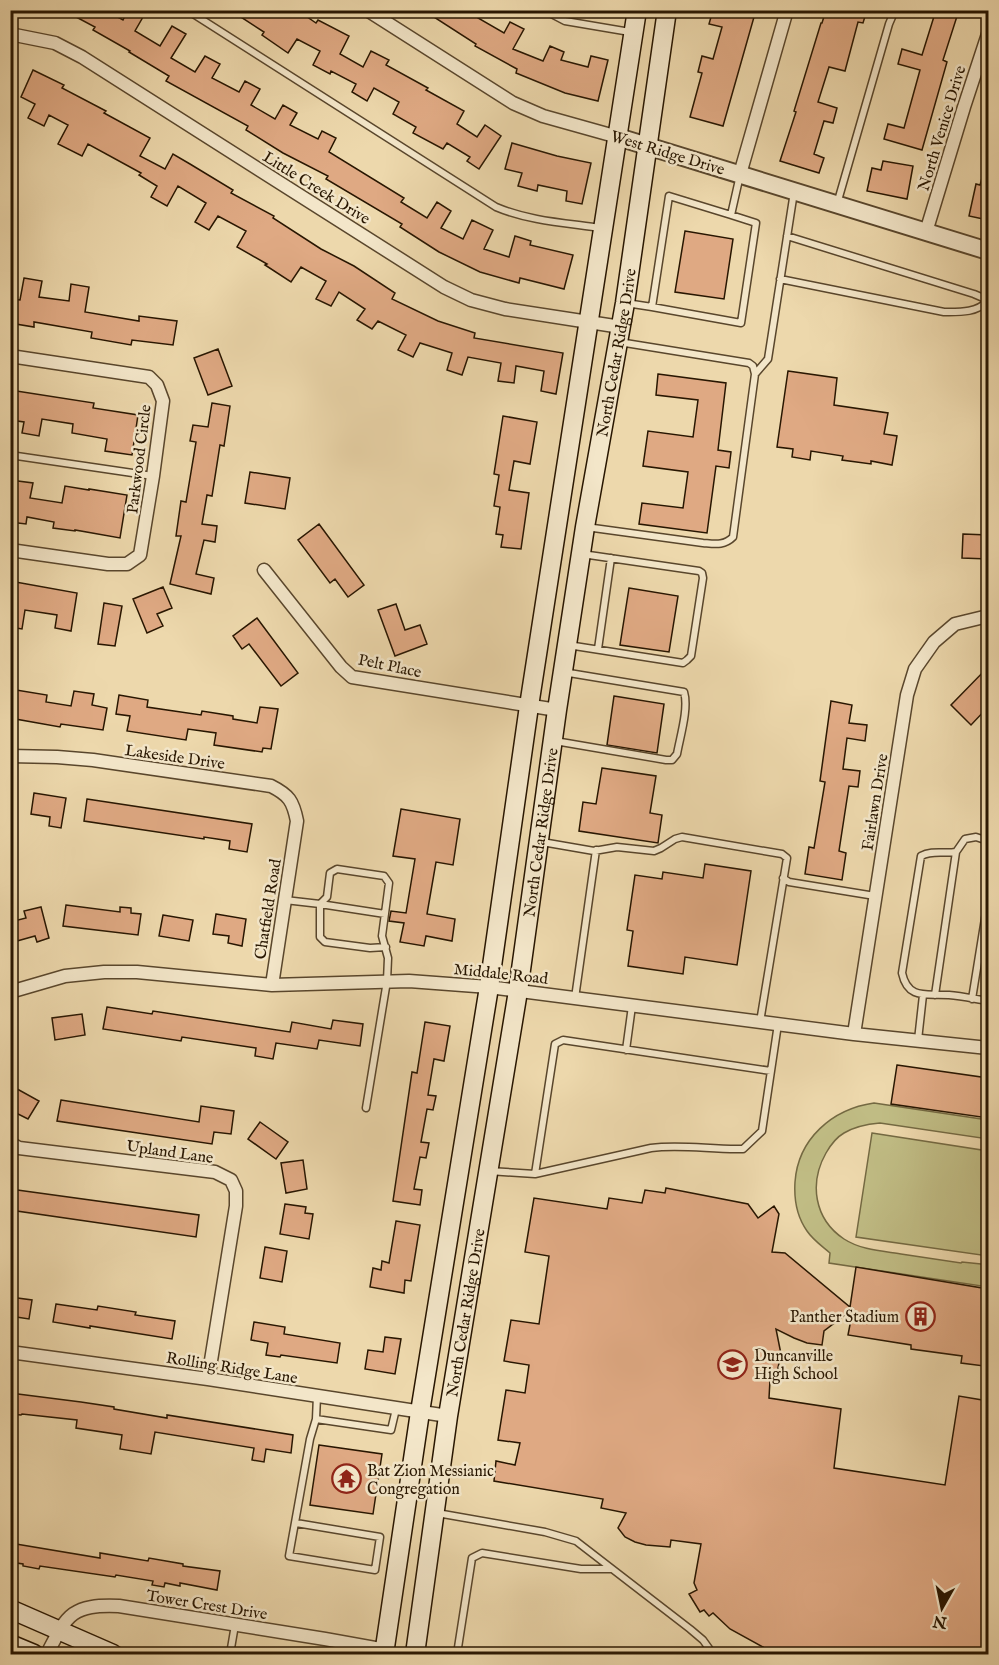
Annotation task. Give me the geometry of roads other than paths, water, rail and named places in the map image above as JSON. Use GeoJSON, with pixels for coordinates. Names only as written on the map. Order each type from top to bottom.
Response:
{"type":"FeatureCollection","features":[{"type":"Feature","properties":{"kind":"main road","name":"North Cedar Ridge Drive"},"geometry":{"type":"LineString","coordinates":[[385,1652],[420,1412],[489,987],[529,706],[637,10]]}},
{"type":"Feature","properties":{"kind":"main road","name":"North Cedar Ridge Drive"},"geometry":{"type":"LineString","coordinates":[[415,1654],[448,1416],[518,991],[585,527],[626,303],[667,10]]}},
{"type":"Feature","properties":{"kind":"main road"},"geometry":{"type":"LineString","coordinates":[[10,1609],[113,1654]]}},
{"type":"Feature","properties":{"kind":"main road"},"geometry":{"type":"LineString","coordinates":[[10,1644],[34,1654]]}},
{"type":"Feature","properties":{"kind":"street","name":"West Ridge Drive"},"geometry":{"type":"LineString","coordinates":[[367,10],[513,103],[543,116],[988,251]]}},
{"type":"Feature","properties":{"kind":"street"},"geometry":{"type":"LineString","coordinates":[[740,174],[788,10]]}},
{"type":"Feature","properties":{"kind":"street","name":"Little Creek Drive"},"geometry":{"type":"LineString","coordinates":[[10,34],[55,43],[82,57],[453,291],[471,300],[505,309],[590,322],[620,335]]}},
{"type":"Feature","properties":{"kind":"street","name":"North Venice Drive"},"geometry":{"type":"LineString","coordinates":[[926,232],[988,34]]}},
{"type":"Feature","properties":{"kind":"street","name":"Parkwood Circle"},"geometry":{"type":"LineString","coordinates":[[10,356],[149,377],[157,385],[163,401],[140,555],[127,564],[108,564],[10,550]]}},
{"type":"Feature","properties":{"kind":"street","name":"Pelt Place"},"geometry":{"type":"LineString","coordinates":[[264,570],[341,667],[352,677],[557,710]]}},
{"type":"Feature","properties":{"kind":"street","name":"Fairlawn Drive"},"geometry":{"type":"LineString","coordinates":[[854,1034],[907,695],[915,669],[934,642],[955,624],[988,616]]}},
{"type":"Feature","properties":{"kind":"street","name":"Lakeside Drive"},"geometry":{"type":"LineString","coordinates":[[10,756],[93,760],[271,786],[284,793],[294,804],[297,820],[294,837]]}},
{"type":"Feature","properties":{"kind":"street","name":"Chatfield Road"},"geometry":{"type":"LineString","coordinates":[[272,985],[294,837]]}},
{"type":"Feature","properties":{"kind":"street","name":"Middale Road"},"geometry":{"type":"LineString","coordinates":[[10,993],[65,976],[104,972],[137,972],[272,985],[409,981],[489,987],[854,1034],[988,1048]]}},
{"type":"Feature","properties":{"kind":"street","name":"Upland Lane"},"geometry":{"type":"LineString","coordinates":[[10,1143],[20,1148],[215,1172],[231,1180],[236,1191],[236,1206],[208,1379]]}},
{"type":"Feature","properties":{"kind":"street","name":"Rolling Ridge Lane"},"geometry":{"type":"LineString","coordinates":[[10,1352],[208,1379],[448,1416]]}},
{"type":"Feature","properties":{"kind":"street","name":"Tower Crest Drive"},"geometry":{"type":"LineString","coordinates":[[48,1654],[68,1617],[96,1605],[119,1606],[325,1639],[385,1652]]}},
{"type":"Feature","properties":{"kind":"lane"},"geometry":{"type":"LineString","coordinates":[[187,10],[496,207],[526,216],[604,229]]}},
{"type":"Feature","properties":{"kind":"lane"},"geometry":{"type":"LineString","coordinates":[[544,10],[565,21],[634,33]]}},
{"type":"Feature","properties":{"kind":"lane"},"geometry":{"type":"LineString","coordinates":[[837,205],[895,10]]}},
{"type":"Feature","properties":{"kind":"lane"},"geometry":{"type":"LineString","coordinates":[[731,215],[740,174]]}},
{"type":"Feature","properties":{"kind":"lane"},"geometry":{"type":"LineString","coordinates":[[755,374],[768,359],[794,191]]}},
{"type":"Feature","properties":{"kind":"lane"},"geometry":{"type":"LineString","coordinates":[[626,303],[741,323],[756,223],[669,196],[652,307]]}},
{"type":"Feature","properties":{"kind":"lane"},"geometry":{"type":"LineString","coordinates":[[780,279],[944,312],[966,312],[982,306],[988,300],[787,236]]}},
{"type":"Feature","properties":{"kind":"lane"},"geometry":{"type":"LineString","coordinates":[[585,527],[702,543],[728,543],[733,537],[755,374],[753,366],[749,363],[620,335]]}},
{"type":"Feature","properties":{"kind":"lane"},"geometry":{"type":"LineString","coordinates":[[10,455],[153,476]]}},
{"type":"Feature","properties":{"kind":"lane"},"geometry":{"type":"LineString","coordinates":[[567,645],[682,663],[691,656],[703,578],[699,571],[581,554]]}},
{"type":"Feature","properties":{"kind":"lane"},"geometry":{"type":"LineString","coordinates":[[598,649],[611,558]]}},
{"type":"Feature","properties":{"kind":"lane"},"geometry":{"type":"LineString","coordinates":[[553,741],[672,760],[676,754],[685,710],[684,692],[563,672]]}},
{"type":"Feature","properties":{"kind":"lane"},"geometry":{"type":"LineString","coordinates":[[539,842],[596,850],[617,847],[654,851],[682,837],[782,854],[787,858],[760,1022]]}},
{"type":"Feature","properties":{"kind":"lane"},"geometry":{"type":"LineString","coordinates":[[935,995],[956,852],[965,839],[976,837],[988,840]]}},
{"type":"Feature","properties":{"kind":"lane"},"geometry":{"type":"LineString","coordinates":[[575,998],[596,850]]}},
{"type":"Feature","properties":{"kind":"lane"},"geometry":{"type":"LineString","coordinates":[[956,852],[946,854],[928,852],[921,856],[902,973],[904,983],[913,992],[923,995],[947,995],[988,1001]]}},
{"type":"Feature","properties":{"kind":"lane"},"geometry":{"type":"LineString","coordinates":[[366,1108],[387,981],[388,958],[386,947],[382,936],[389,883],[384,876],[337,869],[330,873],[327,897],[320,904],[320,937],[325,942],[370,948],[386,947]]}},
{"type":"Feature","properties":{"kind":"lane"},"geometry":{"type":"LineString","coordinates":[[783,878],[789,882],[876,896]]}},
{"type":"Feature","properties":{"kind":"lane"},"geometry":{"type":"LineString","coordinates":[[285,900],[385,914]]}},
{"type":"Feature","properties":{"kind":"lane"},"geometry":{"type":"LineString","coordinates":[[972,999],[988,900]]}},
{"type":"Feature","properties":{"kind":"lane"},"geometry":{"type":"LineString","coordinates":[[918,1041],[923,995]]}},
{"type":"Feature","properties":{"kind":"lane"},"geometry":{"type":"LineString","coordinates":[[626,1050],[632,1005]]}},
{"type":"Feature","properties":{"kind":"lane"},"geometry":{"type":"LineString","coordinates":[[488,1171],[535,1174],[651,1148],[677,1146],[720,1150],[743,1149],[762,1131],[778,1024]]}},
{"type":"Feature","properties":{"kind":"lane"},"geometry":{"type":"LineString","coordinates":[[535,1174],[555,1044],[563,1040],[771,1071]]}},
{"type":"Feature","properties":{"kind":"lane"},"geometry":{"type":"LineString","coordinates":[[296,1523],[380,1537],[375,1570],[289,1556],[310,1439],[316,1419],[317,1396]]}},
{"type":"Feature","properties":{"kind":"lane"},"geometry":{"type":"LineString","coordinates":[[316,1419],[391,1430],[396,1409]]}},
{"type":"Feature","properties":{"kind":"lane"},"geometry":{"type":"LineString","coordinates":[[435,1513],[545,1532],[576,1541],[703,1640],[713,1654]]}},
{"type":"Feature","properties":{"kind":"lane"},"geometry":{"type":"LineString","coordinates":[[457,1654],[472,1558],[482,1553],[581,1569],[612,1569]]}},
{"type":"Feature","properties":{"kind":"lane"},"geometry":{"type":"LineString","coordinates":[[230,1624],[231,1654],[239,1654]]}},
{"type":"Feature","properties":{"kind":"place","name":"Panther Stadium"},"geometry":{"type":"Point","coordinates":[920,1316]}},
{"type":"Feature","properties":{"kind":"place","name":"Duncanville High School"},"geometry":{"type":"Point","coordinates":[733,1364]}},
{"type":"Feature","properties":{"kind":"place","name":"Bat Zion Messianic Congregation"},"geometry":{"type":"Point","coordinates":[346,1479]}}]}
